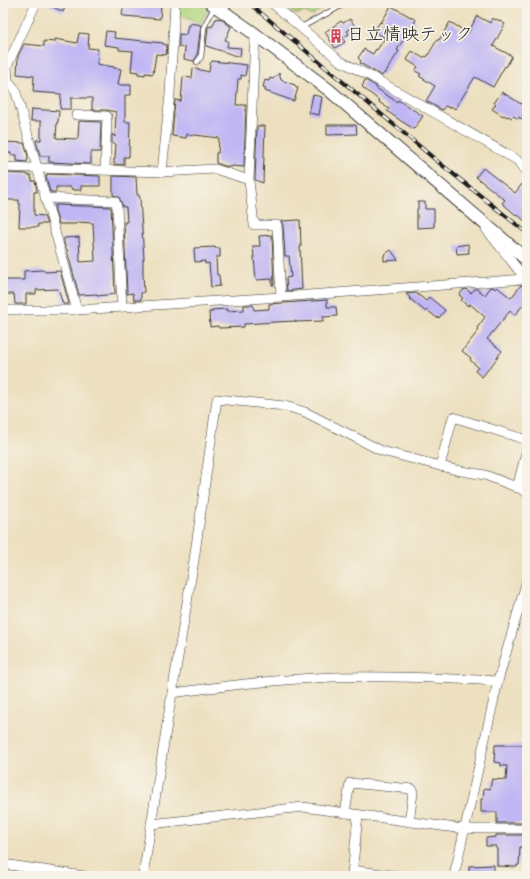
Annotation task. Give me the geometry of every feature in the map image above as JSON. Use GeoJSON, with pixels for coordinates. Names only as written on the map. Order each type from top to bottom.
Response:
{"type":"FeatureCollection","features":[{"type":"Feature","properties":{"kind":"street"},"geometry":{"type":"LineString","coordinates":[[36,3],[7,66],[8,81],[15,89],[77,310]]}},
{"type":"Feature","properties":{"kind":"street"},"geometry":{"type":"LineString","coordinates":[[162,172],[170,94],[175,3]]}},
{"type":"Feature","properties":{"kind":"street"},"geometry":{"type":"LineString","coordinates":[[272,3],[340,61],[379,80],[517,160],[527,173]]}},
{"type":"Feature","properties":{"kind":"street"},"geometry":{"type":"LineString","coordinates":[[213,5],[255,34],[329,90],[527,260]]}},
{"type":"Feature","properties":{"kind":"street"},"geometry":{"type":"LineString","coordinates":[[255,34],[249,180],[254,225],[277,225],[281,297]]}},
{"type":"Feature","properties":{"kind":"street"},"geometry":{"type":"LineString","coordinates":[[76,115],[107,116],[105,170]]}},
{"type":"Feature","properties":{"kind":"street"},"geometry":{"type":"LineString","coordinates":[[3,167],[162,172],[215,169],[249,180]]}},
{"type":"Feature","properties":{"kind":"street"},"geometry":{"type":"LineString","coordinates":[[45,198],[115,201],[117,207],[122,307]]}},
{"type":"Feature","properties":{"kind":"street"},"geometry":{"type":"LineString","coordinates":[[477,217],[526,280]]}},
{"type":"Feature","properties":{"kind":"street"},"geometry":{"type":"LineString","coordinates":[[3,310],[77,310],[526,280]]}},
{"type":"Feature","properties":{"kind":"street"},"geometry":{"type":"LineString","coordinates":[[143,876],[194,560],[217,399],[284,406],[305,412],[382,451],[456,470],[485,475],[527,493]]}},
{"type":"Feature","properties":{"kind":"street"},"geometry":{"type":"LineString","coordinates":[[440,466],[453,417],[527,440]]}},
{"type":"Feature","properties":{"kind":"street"},"geometry":{"type":"LineString","coordinates":[[517,488],[527,449]]}},
{"type":"Feature","properties":{"kind":"street"},"geometry":{"type":"LineString","coordinates":[[454,876],[498,681],[523,608],[527,580]]}},
{"type":"Feature","properties":{"kind":"street"},"geometry":{"type":"LineString","coordinates":[[172,693],[248,684],[332,678],[398,677],[498,681]]}},
{"type":"Feature","properties":{"kind":"street"},"geometry":{"type":"LineString","coordinates":[[345,813],[350,783],[412,789],[413,793],[409,822]]}},
{"type":"Feature","properties":{"kind":"street"},"geometry":{"type":"LineString","coordinates":[[151,824],[303,807],[464,828],[527,829]]}},
{"type":"Feature","properties":{"kind":"street"},"geometry":{"type":"LineString","coordinates":[[358,815],[352,873],[397,876]]}},
{"type":"Feature","properties":{"kind":"street"},"geometry":{"type":"LineString","coordinates":[[3,864],[84,876]]}},
{"type":"Feature","properties":{"kind":"lane"},"geometry":{"type":"LineString","coordinates":[[300,28],[346,3]]}},
{"type":"Feature","properties":{"kind":"lane"},"geometry":{"type":"LineString","coordinates":[[197,62],[201,57],[204,27],[213,5]]}},
{"type":"Feature","properties":{"kind":"green space"},"geometry":{"type":"Polygon","coordinates":[[[180,3],[201,3],[209,8],[200,24],[177,14],[180,3]]]}},
{"type":"Feature","properties":{"kind":"green space"},"geometry":{"type":"Polygon","coordinates":[[[282,3],[331,3],[311,16],[306,12],[295,14],[282,3]]]}},
{"type":"Feature","properties":{"kind":"building"},"geometry":{"type":"Polygon","coordinates":[[[45,3],[67,3],[63,12],[45,3]]]}},
{"type":"Feature","properties":{"kind":"building"},"geometry":{"type":"Polygon","coordinates":[[[124,3],[161,7],[160,19],[124,16],[122,15],[124,3]]]}},
{"type":"Feature","properties":{"kind":"building"},"geometry":{"type":"Polygon","coordinates":[[[391,6],[416,20],[408,35],[407,34],[397,50],[399,51],[382,76],[360,63],[361,61],[358,58],[364,49],[373,54],[385,38],[374,31],[380,22],[381,23],[391,6]]]}},
{"type":"Feature","properties":{"kind":"building"},"geometry":{"type":"Polygon","coordinates":[[[477,16],[490,23],[492,18],[505,24],[493,46],[512,56],[493,87],[475,77],[455,109],[451,106],[450,108],[445,106],[442,110],[426,101],[435,86],[419,76],[421,74],[415,71],[418,67],[407,60],[412,51],[423,58],[425,56],[427,57],[450,22],[468,33],[477,16]]]}},
{"type":"Feature","properties":{"kind":"building"},"geometry":{"type":"Polygon","coordinates":[[[216,18],[220,18],[231,27],[225,40],[228,41],[227,47],[241,48],[240,57],[206,46],[208,28],[209,26],[212,27],[216,18]]]}},
{"type":"Feature","properties":{"kind":"building","name":"日立情映テック"},"geometry":{"type":"Polygon","coordinates":[[[350,19],[355,26],[347,31],[349,34],[342,38],[345,42],[335,48],[325,32],[341,21],[343,23],[350,19]]]}},
{"type":"Feature","properties":{"kind":"building"},"geometry":{"type":"Polygon","coordinates":[[[190,23],[201,25],[197,56],[194,61],[184,59],[185,48],[179,47],[179,34],[186,35],[188,25],[190,26],[190,23]]]}},
{"type":"Feature","properties":{"kind":"building"},"geometry":{"type":"Polygon","coordinates":[[[106,31],[115,32],[114,38],[163,43],[167,45],[166,55],[156,54],[153,74],[138,74],[138,72],[131,71],[133,51],[119,50],[119,47],[104,45],[106,31]]]}},
{"type":"Feature","properties":{"kind":"building"},"geometry":{"type":"Polygon","coordinates":[[[79,33],[89,34],[88,48],[98,49],[97,64],[121,69],[118,85],[131,85],[131,95],[125,95],[125,122],[130,122],[129,157],[124,157],[124,165],[114,164],[116,144],[112,144],[112,134],[115,137],[116,112],[107,110],[92,110],[92,98],[71,98],[71,109],[60,109],[61,94],[33,92],[34,76],[17,74],[18,56],[24,44],[44,46],[44,41],[55,42],[55,39],[77,43],[79,33]]]}},
{"type":"Feature","properties":{"kind":"building"},"geometry":{"type":"Polygon","coordinates":[[[212,61],[247,65],[245,76],[241,75],[241,79],[238,79],[236,105],[246,105],[244,167],[228,167],[216,163],[219,138],[187,134],[186,138],[172,136],[175,100],[181,101],[183,77],[192,78],[193,68],[209,72],[212,61]]]}},
{"type":"Feature","properties":{"kind":"building"},"geometry":{"type":"Polygon","coordinates":[[[279,73],[281,80],[295,85],[295,87],[298,88],[294,101],[265,91],[266,88],[263,87],[265,80],[269,81],[270,78],[273,79],[279,73]]]}},
{"type":"Feature","properties":{"kind":"building"},"geometry":{"type":"Polygon","coordinates":[[[365,80],[376,86],[376,88],[397,102],[398,100],[423,116],[414,129],[387,111],[389,109],[362,87],[365,80]]]}},
{"type":"Feature","properties":{"kind":"building"},"geometry":{"type":"Polygon","coordinates":[[[502,92],[527,106],[527,122],[519,117],[518,119],[514,116],[512,118],[503,116],[492,109],[496,104],[494,103],[502,92]]]}},
{"type":"Feature","properties":{"kind":"building"},"geometry":{"type":"Polygon","coordinates":[[[313,95],[322,97],[319,115],[309,113],[313,95]]]}},
{"type":"Feature","properties":{"kind":"building"},"geometry":{"type":"Polygon","coordinates":[[[32,109],[59,111],[56,138],[77,139],[79,121],[101,122],[100,152],[91,152],[91,164],[49,162],[49,156],[40,156],[36,140],[41,140],[41,121],[31,121],[32,109]]]}},
{"type":"Feature","properties":{"kind":"building"},"geometry":{"type":"Polygon","coordinates":[[[327,125],[356,125],[357,134],[327,135],[327,125]]]}},
{"type":"Feature","properties":{"kind":"building"},"geometry":{"type":"Polygon","coordinates":[[[257,126],[265,126],[263,183],[255,180],[257,126]]]}},
{"type":"Feature","properties":{"kind":"building"},"geometry":{"type":"Polygon","coordinates":[[[4,142],[24,143],[28,156],[27,162],[17,161],[17,155],[4,153],[4,142]]]}},
{"type":"Feature","properties":{"kind":"building"},"geometry":{"type":"Polygon","coordinates":[[[483,168],[515,193],[522,184],[527,188],[527,223],[502,203],[505,200],[476,177],[483,168]]]}},
{"type":"Feature","properties":{"kind":"building"},"geometry":{"type":"Polygon","coordinates":[[[3,173],[31,175],[32,181],[35,181],[37,191],[34,192],[34,215],[44,216],[47,224],[38,224],[38,227],[19,227],[19,200],[3,200],[3,173]]]}},
{"type":"Feature","properties":{"kind":"building"},"geometry":{"type":"Polygon","coordinates":[[[47,174],[100,176],[100,186],[81,186],[81,190],[73,190],[71,187],[56,187],[56,192],[50,192],[46,177],[47,174]]]}},
{"type":"Feature","properties":{"kind":"building"},"geometry":{"type":"Polygon","coordinates":[[[113,176],[136,177],[137,195],[139,195],[140,199],[144,259],[144,292],[141,293],[141,300],[134,300],[133,293],[127,294],[124,222],[127,222],[126,207],[123,207],[119,197],[113,195],[113,176]]]}},
{"type":"Feature","properties":{"kind":"building"},"geometry":{"type":"Polygon","coordinates":[[[418,202],[425,202],[425,209],[434,209],[434,227],[417,228],[418,202]]]}},
{"type":"Feature","properties":{"kind":"building"},"geometry":{"type":"Polygon","coordinates":[[[55,205],[111,207],[115,294],[97,296],[97,294],[79,295],[67,249],[64,243],[64,238],[79,237],[80,262],[95,261],[93,223],[77,222],[76,224],[59,224],[55,211],[55,205]]]}},
{"type":"Feature","properties":{"kind":"building"},"geometry":{"type":"Polygon","coordinates":[[[300,220],[302,289],[287,291],[286,278],[291,277],[289,256],[285,256],[283,225],[281,221],[300,220]]]}},
{"type":"Feature","properties":{"kind":"building"},"geometry":{"type":"Polygon","coordinates":[[[272,235],[274,285],[272,285],[272,279],[256,280],[253,246],[260,246],[259,236],[272,235]]]}},
{"type":"Feature","properties":{"kind":"building"},"geometry":{"type":"Polygon","coordinates":[[[468,244],[469,253],[457,254],[456,246],[468,244]]]}},
{"type":"Feature","properties":{"kind":"building"},"geometry":{"type":"Polygon","coordinates":[[[194,248],[220,248],[220,257],[216,257],[217,275],[219,275],[220,286],[211,287],[209,263],[205,264],[205,261],[195,262],[194,248]]]}},
{"type":"Feature","properties":{"kind":"building"},"geometry":{"type":"Polygon","coordinates":[[[391,250],[398,260],[384,261],[384,255],[391,250]]]}},
{"type":"Feature","properties":{"kind":"building"},"geometry":{"type":"Polygon","coordinates":[[[43,270],[45,272],[60,271],[69,304],[63,304],[58,289],[36,290],[36,294],[26,294],[26,304],[15,304],[14,294],[4,294],[4,280],[24,280],[24,271],[43,270]]]}},
{"type":"Feature","properties":{"kind":"building"},"geometry":{"type":"Polygon","coordinates":[[[521,285],[527,290],[527,300],[515,315],[510,311],[487,339],[502,351],[482,377],[475,371],[478,367],[470,360],[471,358],[462,351],[479,330],[477,328],[485,317],[470,304],[468,306],[461,300],[463,298],[459,295],[466,289],[471,293],[477,289],[485,295],[490,288],[493,287],[495,289],[497,287],[511,298],[521,285]]]}},
{"type":"Feature","properties":{"kind":"building"},"geometry":{"type":"Polygon","coordinates":[[[416,293],[426,301],[429,297],[445,310],[439,318],[427,310],[426,312],[406,294],[416,293]]]}},
{"type":"Feature","properties":{"kind":"building"},"geometry":{"type":"Polygon","coordinates":[[[327,300],[327,307],[336,307],[337,316],[323,317],[323,321],[244,324],[244,327],[210,327],[209,312],[213,312],[212,310],[244,310],[244,305],[253,305],[254,310],[269,309],[269,304],[327,300]]]}},
{"type":"Feature","properties":{"kind":"building"},"geometry":{"type":"Polygon","coordinates":[[[495,745],[527,745],[527,823],[497,823],[497,812],[481,812],[481,799],[483,799],[484,788],[490,789],[492,779],[506,780],[507,766],[501,766],[501,763],[494,762],[495,745]]]}},
{"type":"Feature","properties":{"kind":"building"},"geometry":{"type":"Polygon","coordinates":[[[496,835],[527,835],[527,847],[520,847],[519,865],[517,865],[517,867],[497,866],[496,846],[486,846],[486,838],[496,837],[496,835]]]}},
{"type":"Feature","properties":{"kind":"building"},"geometry":{"type":"Polygon","coordinates":[[[494,865],[494,876],[469,876],[469,866],[494,865]]]}},
{"type":"Feature","properties":{"kind":"railway"},"geometry":{"type":"LineString","coordinates":[[249,3],[437,161],[527,233]]}},
{"type":"Feature","properties":{"kind":"place","name":"日立情映テック"},"geometry":{"type":"Point","coordinates":[336,36]}}]}
